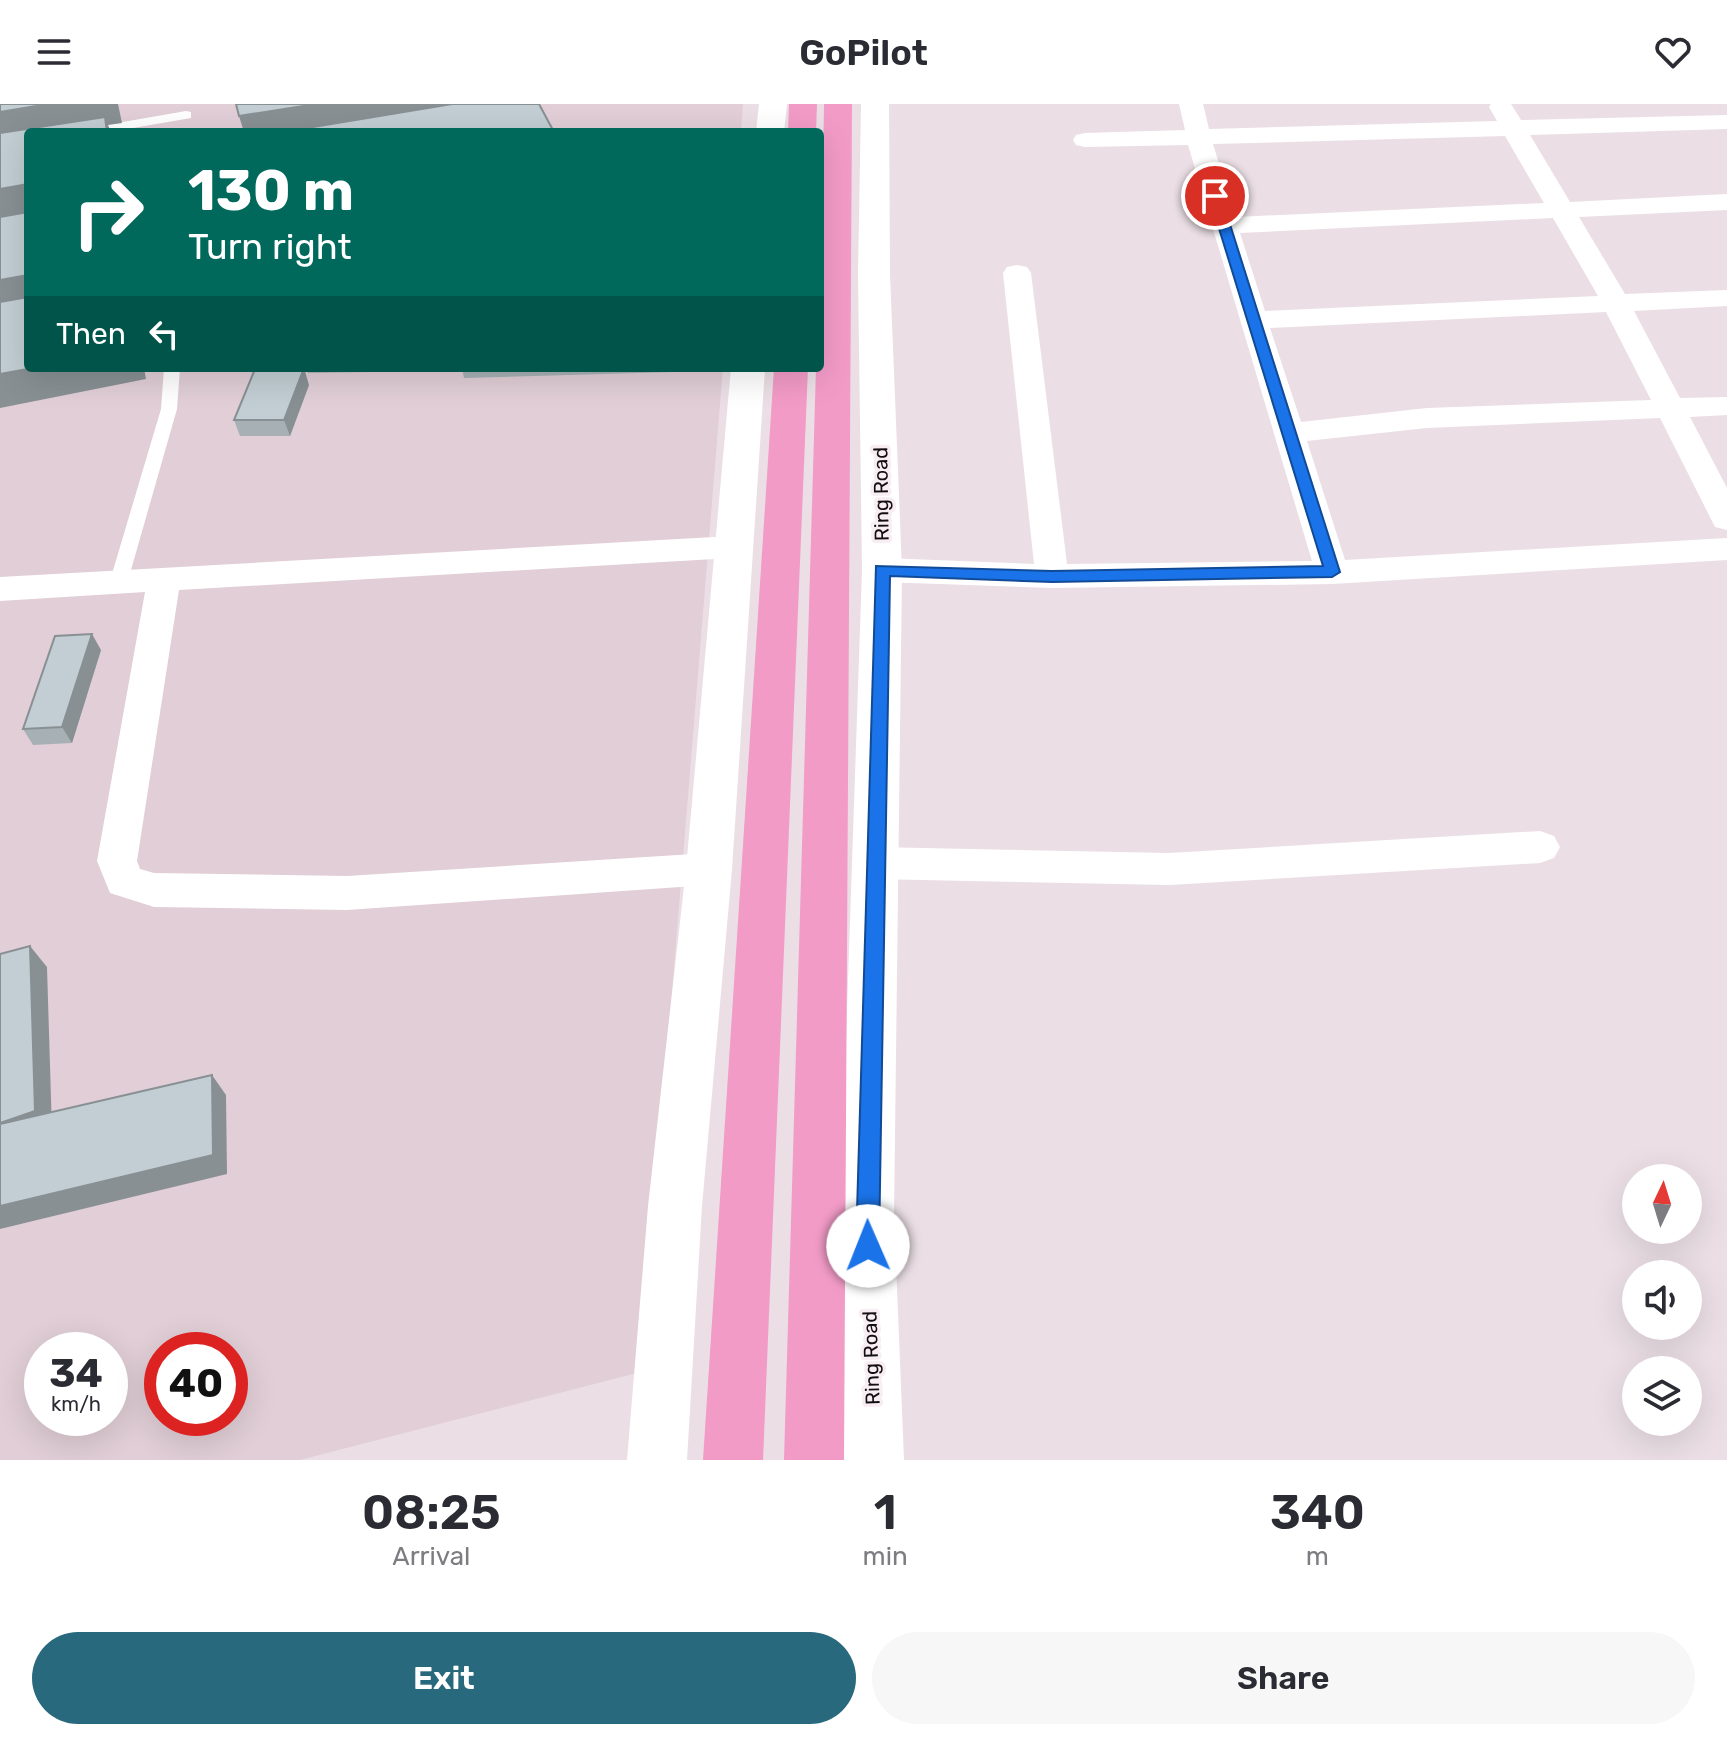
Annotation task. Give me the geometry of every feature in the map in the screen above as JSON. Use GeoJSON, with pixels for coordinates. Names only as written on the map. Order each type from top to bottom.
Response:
{"type":"FeatureCollection","features":[{"type":"Feature","properties":{"kind":"highway"},"geometry":{"type":"LineString","coordinates":[[802,128],[803,104]]}},
{"type":"Feature","properties":{"kind":"highway"},"geometry":{"type":"LineString","coordinates":[[814,1460],[838,104]]}},
{"type":"Feature","properties":{"kind":"highway"},"geometry":{"type":"LineString","coordinates":[[733,1460],[791,372]]}},
{"type":"Feature","properties":{"kind":"street"},"geometry":{"type":"LineString","coordinates":[[770,128],[773,104]]}},
{"type":"Feature","properties":{"kind":"street","name":"Ring Road"},"geometry":{"type":"LineString","coordinates":[[874,1460],[867,1215],[882,570],[874,274],[875,104]]}},
{"type":"Feature","properties":{"kind":"street"},"geometry":{"type":"LineString","coordinates":[[1191,104],[1224,226],[1332,572]]}},
{"type":"Feature","properties":{"kind":"street"},"geometry":{"type":"LineString","coordinates":[[1506,115],[1616,303],[1727,519]]}},
{"type":"Feature","properties":{"kind":"street"},"geometry":{"type":"LineString","coordinates":[[1085,140],[1201,139],[1506,115],[1727,122]]}},
{"type":"Feature","properties":{"kind":"street"},"geometry":{"type":"LineString","coordinates":[[1224,226],[1727,202]]}},
{"type":"Feature","properties":{"kind":"street"},"geometry":{"type":"LineString","coordinates":[[1017,273],[1052,576]]}},
{"type":"Feature","properties":{"kind":"street"},"geometry":{"type":"LineString","coordinates":[[1254,320],[1727,298]]}},
{"type":"Feature","properties":{"kind":"street"},"geometry":{"type":"LineString","coordinates":[[657,1460],[675,1206],[709,869],[748,372]]}},
{"type":"Feature","properties":{"kind":"street"},"geometry":{"type":"LineString","coordinates":[[1289,433],[1427,418],[1727,406]]}},
{"type":"Feature","properties":{"kind":"street"},"geometry":{"type":"LineString","coordinates":[[0,589],[732,547]]}},
{"type":"Feature","properties":{"kind":"street"},"geometry":{"type":"LineString","coordinates":[[882,570],[1052,576],[1332,572],[1727,549]]}},
{"type":"Feature","properties":{"kind":"street"},"geometry":{"type":"LineString","coordinates":[[164,581],[117,861],[124,881],[154,890],[347,893],[709,869]]}},
{"type":"Feature","properties":{"kind":"street"},"geometry":{"type":"LineString","coordinates":[[874,863],[1169,869],[1540,847]]}},
{"type":"Feature","properties":{"kind":"lane"},"geometry":{"type":"LineString","coordinates":[[106,128],[185,110]]}},
{"type":"Feature","properties":{"kind":"lane"},"geometry":{"type":"LineString","coordinates":[[118,584],[169,409],[172,372]]}},
{"type":"Feature","properties":{"kind":"shaded area"},"geometry":{"type":"Polygon","coordinates":[[[0,104],[743,104],[741,128],[24,128],[24,372],[723,372],[641,1372],[300,1460],[0,1460],[0,104]]]}},
{"type":"Feature","properties":{"kind":"building"},"geometry":{"type":"Polygon","coordinates":[[[0,104],[48,104],[0,112],[0,104]]]}},
{"type":"Feature","properties":{"kind":"building"},"geometry":{"type":"Polygon","coordinates":[[[236,104],[316,104],[239,116],[236,104]]]}},
{"type":"Feature","properties":{"kind":"building"},"geometry":{"type":"Polygon","coordinates":[[[452,104],[539,104],[552,128],[307,128],[452,104]]]}},
{"type":"Feature","properties":{"kind":"building"},"geometry":{"type":"Polygon","coordinates":[[[105,117],[106,128],[33,128],[105,117]]]}},
{"type":"Feature","properties":{"kind":"building"},"geometry":{"type":"Polygon","coordinates":[[[24,129],[24,185],[0,189],[0,133],[24,129]]]}},
{"type":"Feature","properties":{"kind":"building"},"geometry":{"type":"Polygon","coordinates":[[[24,213],[24,276],[0,280],[0,217],[24,213]]]}},
{"type":"Feature","properties":{"kind":"building"},"geometry":{"type":"Polygon","coordinates":[[[24,298],[24,370],[0,374],[0,302],[24,298]]]}},
{"type":"Feature","properties":{"kind":"building"},"geometry":{"type":"Polygon","coordinates":[[[254,372],[302,372],[284,420],[234,420],[254,372]]]}},
{"type":"Feature","properties":{"kind":"building"},"geometry":{"type":"Polygon","coordinates":[[[92,634],[62,727],[23,729],[55,636],[92,634]]]}},
{"type":"Feature","properties":{"kind":"building"},"geometry":{"type":"Polygon","coordinates":[[[30,946],[35,1111],[0,1123],[0,954],[30,946]]]}},
{"type":"Feature","properties":{"kind":"building"},"geometry":{"type":"Polygon","coordinates":[[[212,1075],[213,1155],[0,1206],[0,1124],[212,1075]]]}},
{"type":"Feature","properties":{"kind":"route"},"geometry":{"type":"LineString","coordinates":[[868,1246],[882,570],[1052,576],[1332,572],[1215,196]]}}]}
